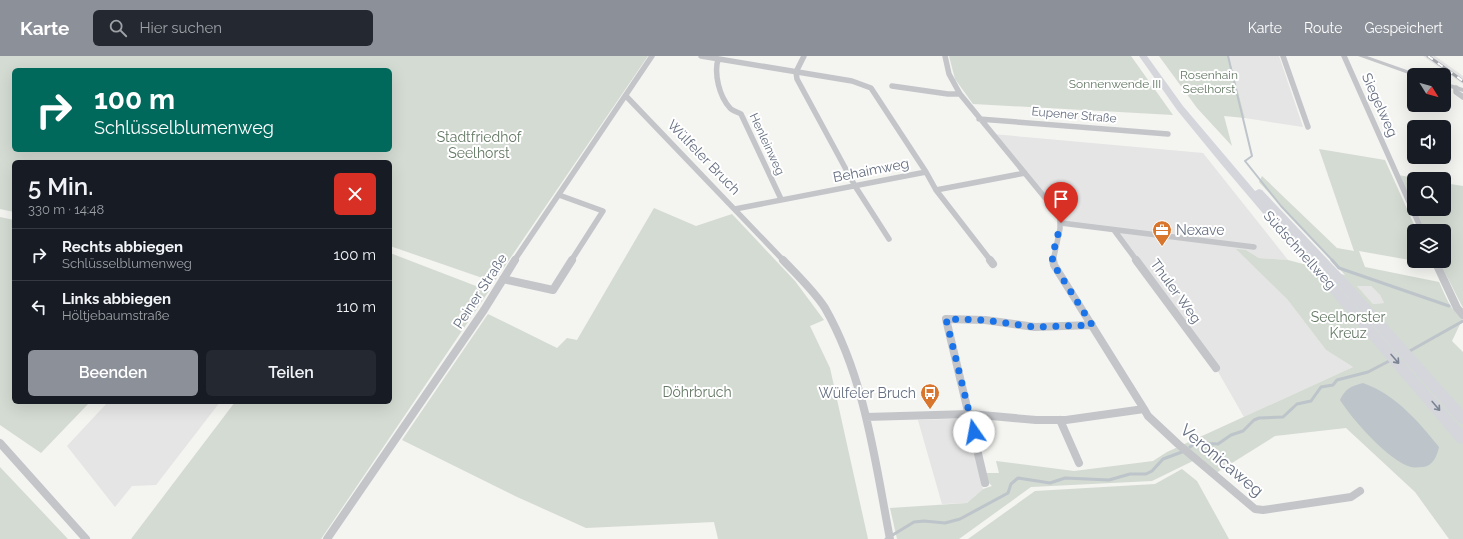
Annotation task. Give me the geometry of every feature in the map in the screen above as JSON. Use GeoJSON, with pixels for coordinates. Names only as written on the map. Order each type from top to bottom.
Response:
{"type":"FeatureCollection","features":[{"type":"Feature","properties":{"kind":"highway","name":"Südschnellweg"},"geometry":{"type":"LineString","coordinates":[[1143,56],[1201,134],[1332,286],[1416,374],[1463,419]]}},
{"type":"Feature","properties":{"kind":"highway","name":"Südschnellweg"},"geometry":{"type":"LineString","coordinates":[[1149,56],[1187,108],[1233,163],[1345,285],[1416,374],[1463,438]]}},
{"type":"Feature","properties":{"kind":"street","name":"Peiner Straße"},"geometry":{"type":"LineString","coordinates":[[327,539],[480,316],[503,279],[652,56]]}},
{"type":"Feature","properties":{"kind":"street"},"geometry":{"type":"LineString","coordinates":[[701,56],[852,81],[871,88],[926,172]]}},
{"type":"Feature","properties":{"kind":"street"},"geometry":{"type":"LineString","coordinates":[[804,56],[796,72],[797,78],[855,186],[889,239]]}},
{"type":"Feature","properties":{"kind":"street"},"geometry":{"type":"LineString","coordinates":[[945,56],[949,74],[960,94],[979,119],[1056,209],[1060,216],[1061,223],[1254,247]]}},
{"type":"Feature","properties":{"kind":"street"},"geometry":{"type":"LineString","coordinates":[[1284,56],[1308,127]]}},
{"type":"Feature","properties":{"kind":"street","name":"Siegelweg"},"geometry":{"type":"LineString","coordinates":[[1344,56],[1419,224]]}},
{"type":"Feature","properties":{"kind":"street"},"geometry":{"type":"LineString","coordinates":[[1362,56],[1407,71]]}},
{"type":"Feature","properties":{"kind":"street","name":"Henleinweg"},"geometry":{"type":"LineString","coordinates":[[714,57],[716,63],[717,82],[730,109],[741,114],[781,199]]}},
{"type":"Feature","properties":{"kind":"street"},"geometry":{"type":"LineString","coordinates":[[892,86],[948,94],[960,94]]}},
{"type":"Feature","properties":{"kind":"street"},"geometry":{"type":"LineString","coordinates":[[1451,86],[1463,90]]}},
{"type":"Feature","properties":{"kind":"street"},"geometry":{"type":"LineString","coordinates":[[1456,88],[1456,92],[1463,97]]}},
{"type":"Feature","properties":{"kind":"street","name":"Wülfeler Bruch"},"geometry":{"type":"LineString","coordinates":[[626,96],[800,278],[824,307],[842,342],[851,364],[866,417],[889,535]]}},
{"type":"Feature","properties":{"kind":"street","name":"Eupener Straße"},"geometry":{"type":"LineString","coordinates":[[979,119],[1168,134]]}},
{"type":"Feature","properties":{"kind":"street","name":"Behaimweg"},"geometry":{"type":"LineString","coordinates":[[735,209],[926,172],[936,190],[993,264]]}},
{"type":"Feature","properties":{"kind":"street"},"geometry":{"type":"LineString","coordinates":[[936,190],[1025,173]]}},
{"type":"Feature","properties":{"kind":"street"},"geometry":{"type":"LineString","coordinates":[[503,279],[553,290],[603,211],[559,195]]}},
{"type":"Feature","properties":{"kind":"street","name":"Veronicaweg"},"geometry":{"type":"LineString","coordinates":[[1061,223],[1052,257],[1054,265],[1148,416],[1183,448],[1255,509],[1263,510],[1351,497],[1360,491]]}},
{"type":"Feature","properties":{"kind":"street","name":"Thuler Weg"},"geometry":{"type":"LineString","coordinates":[[1114,230],[1216,368]]}},
{"type":"Feature","properties":{"kind":"street"},"geometry":{"type":"LineString","coordinates":[[1438,268],[1462,315]]}},
{"type":"Feature","properties":{"kind":"street"},"geometry":{"type":"LineString","coordinates":[[985,483],[970,414],[946,319],[985,320],[1035,327],[1092,325]]}},
{"type":"Feature","properties":{"kind":"street"},"geometry":{"type":"LineString","coordinates":[[866,417],[970,414],[1060,420],[1144,409]]}},
{"type":"Feature","properties":{"kind":"street"},"geometry":{"type":"LineString","coordinates":[[1060,420],[1079,463]]}},
{"type":"Feature","properties":{"kind":"street"},"geometry":{"type":"LineString","coordinates":[[0,443],[86,539]]}},
{"type":"Feature","properties":{"kind":"shaded area"},"geometry":{"type":"Polygon","coordinates":[[[1229,56],[1279,56],[1303,127],[1245,118],[1229,56]]]}},
{"type":"Feature","properties":{"kind":"shaded area"},"geometry":{"type":"Polygon","coordinates":[[[1423,56],[1435,56],[1463,76],[1463,84],[1451,76],[1451,68],[1440,68],[1423,56]]]}},
{"type":"Feature","properties":{"kind":"shaded area"},"geometry":{"type":"Polygon","coordinates":[[[992,134],[1203,153],[1288,260],[1259,258],[1246,250],[1287,299],[1326,350],[1353,367],[1244,417],[1216,368],[1114,230],[1061,223],[1060,216],[992,134]]]}},
{"type":"Feature","properties":{"kind":"shaded area"},"geometry":{"type":"Polygon","coordinates":[[[1357,286],[1371,286],[1380,295],[1384,303],[1373,304],[1357,286]]]}},
{"type":"Feature","properties":{"kind":"shaded area"},"geometry":{"type":"Polygon","coordinates":[[[1363,383],[1386,394],[1396,401],[1422,427],[1439,447],[1436,457],[1432,463],[1423,467],[1411,467],[1402,463],[1382,448],[1353,418],[1340,400],[1349,388],[1363,383]]]}},
{"type":"Feature","properties":{"kind":"shaded area"},"geometry":{"type":"Polygon","coordinates":[[[106,404],[218,404],[156,485],[132,486],[115,507],[67,446],[106,404]]]}},
{"type":"Feature","properties":{"kind":"shaded area"},"geometry":{"type":"Polygon","coordinates":[[[918,420],[967,420],[983,489],[967,503],[942,504],[918,420]]]}},
{"type":"Feature","properties":{"kind":"green space","name":"Stadtfriedhof Seelhorst"},"geometry":{"type":"Polygon","coordinates":[[[0,56],[648,56],[494,282],[392,247],[392,160],[12,160],[12,212],[0,209],[0,56]]]}},
{"type":"Feature","properties":{"kind":"green space","name":"Sonnenwende III"},"geometry":{"type":"Polygon","coordinates":[[[949,56],[1131,56],[1173,115],[973,104],[955,79],[949,56]]]}},
{"type":"Feature","properties":{"kind":"green space","name":"Rosenhain Seelhorst"},"geometry":{"type":"Polygon","coordinates":[[[1159,56],[1229,56],[1245,118],[1224,116],[1232,146],[1197,108],[1159,56]]]}},
{"type":"Feature","properties":{"kind":"green space","name":"Seelhorster Kreuz"},"geometry":{"type":"Polygon","coordinates":[[[1319,149],[1385,160],[1407,209],[1407,216],[1410,216],[1414,224],[1407,224],[1407,260],[1359,251],[1365,267],[1439,282],[1451,307],[1463,318],[1452,341],[1463,352],[1463,539],[1449,539],[1415,492],[1346,428],[1275,436],[1216,473],[1199,458],[1152,481],[1031,487],[959,539],[897,539],[890,508],[967,503],[983,489],[992,486],[987,481],[986,473],[999,473],[996,461],[1074,471],[1153,461],[1167,452],[1353,367],[1326,350],[1287,299],[1236,249],[1246,250],[1259,258],[1288,260],[1345,275],[1259,182],[1262,176],[1337,248],[1354,251],[1319,149]],[[1357,286],[1373,304],[1384,303],[1380,295],[1371,286],[1357,286]]]}},
{"type":"Feature","properties":{"kind":"green space"},"geometry":{"type":"Polygon","coordinates":[[[1398,175],[1407,177],[1407,194],[1398,175]]]}},
{"type":"Feature","properties":{"kind":"green space"},"geometry":{"type":"Polygon","coordinates":[[[1451,184],[1463,186],[1463,308],[1443,268],[1451,268],[1451,224],[1422,224],[1418,216],[1451,216],[1451,184]]]}},
{"type":"Feature","properties":{"kind":"green space","name":"Döhrbruch"},"geometry":{"type":"Polygon","coordinates":[[[654,208],[696,226],[732,214],[795,281],[824,320],[810,326],[830,368],[868,539],[718,539],[714,522],[586,528],[515,496],[402,440],[488,314],[557,348],[567,338],[577,340],[654,208]]]}},
{"type":"Feature","properties":{"kind":"green space"},"geometry":{"type":"Polygon","coordinates":[[[0,217],[12,220],[12,404],[88,404],[41,453],[0,425],[0,217]]]}},
{"type":"Feature","properties":{"kind":"green space"},"geometry":{"type":"Polygon","coordinates":[[[392,254],[489,291],[321,539],[131,539],[233,404],[392,404],[392,254]]]}},
{"type":"Feature","properties":{"kind":"green space"},"geometry":{"type":"Polygon","coordinates":[[[0,467],[68,539],[0,539],[0,467]]]}},
{"type":"Feature","properties":{"kind":"green space"},"geometry":{"type":"Polygon","coordinates":[[[1182,469],[1197,481],[1229,539],[968,539],[1035,491],[1155,484],[1182,469]]]}},
{"type":"Feature","properties":{"kind":"waterway"},"geometry":{"type":"LineString","coordinates":[[1228,56],[1252,156],[1245,161],[1281,206],[1333,261]]}},
{"type":"Feature","properties":{"kind":"waterway"},"geometry":{"type":"LineString","coordinates":[[1332,260],[1339,268],[1449,306]]}},
{"type":"Feature","properties":{"kind":"waterway"},"geometry":{"type":"LineString","coordinates":[[1408,352],[1463,321]]}},
{"type":"Feature","properties":{"kind":"waterway"},"geometry":{"type":"LineString","coordinates":[[1190,447],[1195,443],[1218,444],[1231,435],[1243,431],[1254,420],[1259,418],[1283,417],[1297,404],[1311,401],[1321,387],[1333,385],[1337,380],[1368,372],[1391,360]]}},
{"type":"Feature","properties":{"kind":"waterway"},"geometry":{"type":"LineString","coordinates":[[886,539],[914,522],[924,521],[945,523],[960,519],[1008,493],[1011,484],[1018,478],[1050,483],[1065,478],[1109,480],[1130,474],[1146,474],[1152,471],[1163,459],[1182,452]]}},
{"type":"Feature","properties":{"kind":"railway"},"geometry":{"type":"LineString","coordinates":[[1428,56],[1463,81]]}},
{"type":"Feature","properties":{"kind":"place","name":"Nexave"},"geometry":{"type":"Point","coordinates":[1162,247]}},
{"type":"Feature","properties":{"kind":"place","name":"Wülfeler Bruch"},"geometry":{"type":"Point","coordinates":[930,410]}},
{"type":"Feature","properties":{"kind":"route"},"geometry":{"type":"LineString","coordinates":[[974,432],[946,319],[985,320],[1035,327],[1092,325],[1054,265],[1052,257],[1061,223]]}}]}
